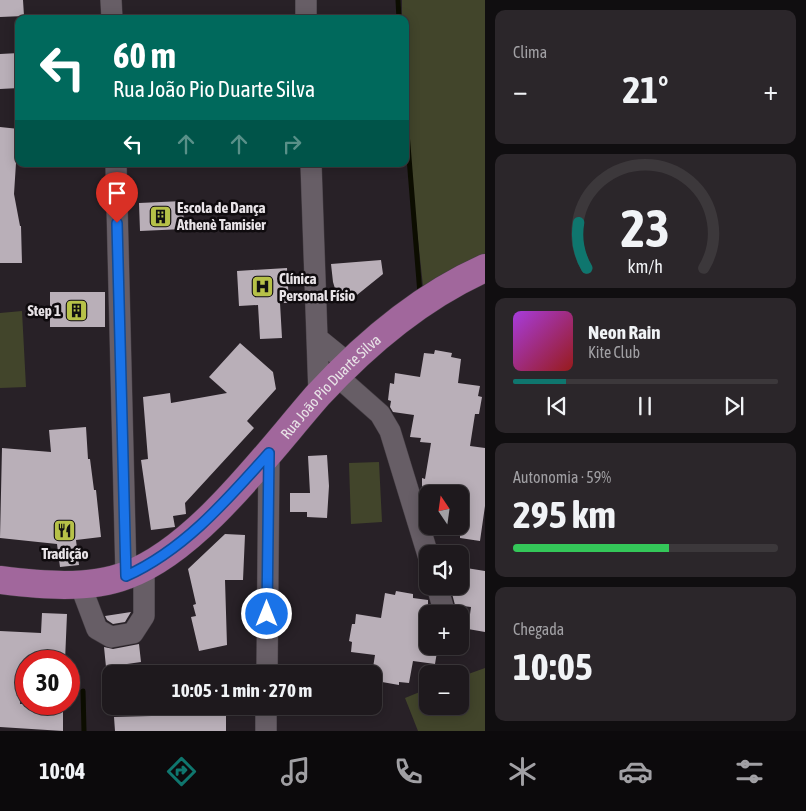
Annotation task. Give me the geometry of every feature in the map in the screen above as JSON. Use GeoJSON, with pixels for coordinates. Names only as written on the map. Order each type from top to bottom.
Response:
{"type":"FeatureCollection","features":[{"type":"Feature","properties":{"kind":"main road","name":"Rua João Pio Duarte Silva"},"geometry":{"type":"LineString","coordinates":[[0,580],[80,584],[135,572],[166,555],[195,531],[269,453],[335,378],[372,341],[443,287],[485,268]]}},
{"type":"Feature","properties":{"kind":"street"},"geometry":{"type":"LineString","coordinates":[[111,0],[112,15]]}},
{"type":"Feature","properties":{"kind":"street"},"geometry":{"type":"LineString","coordinates":[[306,0],[306,15]]}},
{"type":"Feature","properties":{"kind":"street"},"geometry":{"type":"LineString","coordinates":[[80,584],[97,628],[111,637],[133,633],[144,616],[135,572],[116,167]]}},
{"type":"Feature","properties":{"kind":"street"},"geometry":{"type":"LineString","coordinates":[[311,167],[317,338],[335,378],[380,414],[390,431],[425,545]]}},
{"type":"Feature","properties":{"kind":"street"},"geometry":{"type":"LineString","coordinates":[[317,338],[335,378]]}},
{"type":"Feature","properties":{"kind":"street"},"geometry":{"type":"LineString","coordinates":[[267,665],[269,453]]}},
{"type":"Feature","properties":{"kind":"street"},"geometry":{"type":"LineString","coordinates":[[266,715],[266,731]]}},
{"type":"Feature","properties":{"kind":"green space"},"geometry":{"type":"Polygon","coordinates":[[[402,0],[485,0],[485,259],[423,286],[409,157],[409,15],[402,15],[402,0]]]}},
{"type":"Feature","properties":{"kind":"green space"},"geometry":{"type":"Polygon","coordinates":[[[22,311],[26,387],[0,388],[0,313],[22,311]]]}},
{"type":"Feature","properties":{"kind":"green space"},"geometry":{"type":"Polygon","coordinates":[[[379,462],[382,522],[351,524],[349,463],[379,462]]]}},
{"type":"Feature","properties":{"kind":"green space"},"geometry":{"type":"Polygon","coordinates":[[[485,668],[485,731],[418,731],[405,698],[419,692],[419,715],[469,715],[469,674],[485,668]]]}},
{"type":"Feature","properties":{"kind":"building"},"geometry":{"type":"Polygon","coordinates":[[[0,0],[23,0],[24,15],[0,17],[0,0]]]}},
{"type":"Feature","properties":{"kind":"building"},"geometry":{"type":"Polygon","coordinates":[[[15,53],[15,88],[0,89],[0,54],[15,53]]]}},
{"type":"Feature","properties":{"kind":"building"},"geometry":{"type":"Polygon","coordinates":[[[0,127],[15,129],[14,194],[21,226],[22,263],[0,263],[0,127]]]}},
{"type":"Feature","properties":{"kind":"building","name":"Escola de Dança Athenè Tamisier"},"geometry":{"type":"Polygon","coordinates":[[[183,201],[184,229],[140,231],[139,203],[183,201]]]}},
{"type":"Feature","properties":{"kind":"building"},"geometry":{"type":"Polygon","coordinates":[[[381,260],[383,274],[352,299],[343,298],[336,292],[331,264],[381,260]]]}},
{"type":"Feature","properties":{"kind":"building","name":"Clínica Personal Físio"},"geometry":{"type":"Polygon","coordinates":[[[287,268],[289,303],[280,303],[282,338],[260,339],[258,305],[239,306],[237,271],[287,268]]]}},
{"type":"Feature","properties":{"kind":"building","name":"Step 1"},"geometry":{"type":"Polygon","coordinates":[[[50,292],[105,292],[105,327],[50,327],[50,292]]]}},
{"type":"Feature","properties":{"kind":"building"},"geometry":{"type":"Polygon","coordinates":[[[240,343],[273,372],[276,389],[247,421],[254,428],[185,503],[186,514],[173,516],[175,527],[151,530],[141,460],[148,459],[143,397],[170,393],[171,403],[227,393],[209,377],[240,343]]]}},
{"type":"Feature","properties":{"kind":"building"},"geometry":{"type":"Polygon","coordinates":[[[435,350],[452,353],[451,357],[461,359],[458,383],[480,386],[478,396],[482,397],[479,414],[475,414],[470,446],[485,448],[485,506],[480,541],[460,538],[460,535],[469,535],[469,485],[422,485],[422,478],[425,479],[431,443],[420,442],[421,438],[410,437],[414,415],[393,412],[390,407],[391,401],[388,400],[390,383],[394,384],[395,373],[420,377],[424,353],[434,354],[435,350]]]}},
{"type":"Feature","properties":{"kind":"building"},"geometry":{"type":"Polygon","coordinates":[[[86,427],[88,459],[90,459],[94,490],[96,490],[101,537],[76,540],[79,565],[60,567],[57,544],[0,538],[2,448],[51,452],[49,430],[86,427]]]}},
{"type":"Feature","properties":{"kind":"building"},"geometry":{"type":"Polygon","coordinates":[[[327,455],[329,486],[327,518],[307,517],[307,512],[290,512],[290,493],[310,493],[308,456],[327,455]]]}},
{"type":"Feature","properties":{"kind":"building"},"geometry":{"type":"Polygon","coordinates":[[[225,534],[245,535],[243,580],[225,580],[227,645],[199,651],[191,617],[196,616],[193,605],[196,604],[188,569],[225,534]]]}},
{"type":"Feature","properties":{"kind":"building"},"geometry":{"type":"Polygon","coordinates":[[[469,568],[485,571],[485,632],[469,629],[471,607],[469,605],[455,605],[452,595],[469,595],[469,568]]]}},
{"type":"Feature","properties":{"kind":"building"},"geometry":{"type":"Polygon","coordinates":[[[396,591],[413,594],[413,598],[428,600],[428,605],[419,605],[419,655],[436,655],[435,664],[413,661],[409,683],[399,682],[399,685],[382,682],[382,665],[373,665],[375,655],[351,652],[352,642],[349,641],[352,624],[355,624],[356,614],[381,618],[385,593],[395,595],[396,591]]]}},
{"type":"Feature","properties":{"kind":"building"},"geometry":{"type":"Polygon","coordinates":[[[131,612],[125,622],[113,624],[105,616],[131,612]]]}},
{"type":"Feature","properties":{"kind":"building"},"geometry":{"type":"Polygon","coordinates":[[[42,613],[67,614],[65,650],[15,650],[15,715],[63,715],[63,731],[0,727],[0,631],[41,633],[42,613]]]}},
{"type":"Feature","properties":{"kind":"building"},"geometry":{"type":"Polygon","coordinates":[[[139,644],[141,662],[106,665],[104,647],[113,649],[139,644]]]}},
{"type":"Feature","properties":{"kind":"building"},"geometry":{"type":"Polygon","coordinates":[[[226,715],[226,731],[115,731],[114,717],[226,715]]]}},
{"type":"Feature","properties":{"kind":"waterway"},"geometry":{"type":"LineString","coordinates":[[398,0],[399,15]]}},
{"type":"Feature","properties":{"kind":"waterway"},"geometry":{"type":"LineString","coordinates":[[409,158],[420,294]]}},
{"type":"Feature","properties":{"kind":"waterway"},"geometry":{"type":"LineString","coordinates":[[83,691],[84,731]]}},
{"type":"Feature","properties":{"kind":"place","name":"Escola de Dança Athenè Tamisier"},"geometry":{"type":"Point","coordinates":[161,216]}},
{"type":"Feature","properties":{"kind":"place","name":"Clínica Personal Físio"},"geometry":{"type":"Point","coordinates":[263,287]}},
{"type":"Feature","properties":{"kind":"place","name":"Step 1"},"geometry":{"type":"Point","coordinates":[77,310]}},
{"type":"Feature","properties":{"kind":"place","name":"Tradição"},"geometry":{"type":"Point","coordinates":[65,530]}},
{"type":"Feature","properties":{"kind":"route"},"geometry":{"type":"LineString","coordinates":[[117,223],[126,576],[166,555],[195,531],[269,453],[267,614]]}}]}
